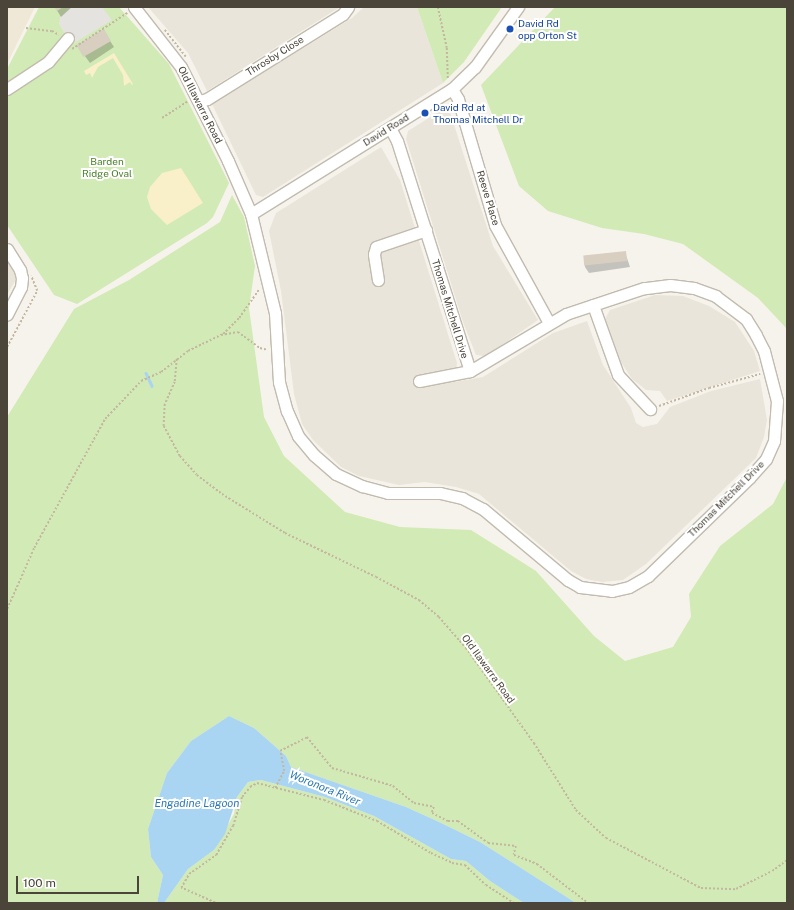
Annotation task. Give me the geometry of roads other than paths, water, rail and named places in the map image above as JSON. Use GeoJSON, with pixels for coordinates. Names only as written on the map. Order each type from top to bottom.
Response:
{"type":"FeatureCollection","features":[{"type":"Feature","properties":{"kind":"street","name":"Throsby Close"},"geometry":{"type":"LineString","coordinates":[[199,101],[207,99],[343,14],[348,7]]}},
{"type":"Feature","properties":{"kind":"street","name":"David Road"},"geometry":{"type":"LineString","coordinates":[[251,214],[390,128],[475,67],[518,7]]}},
{"type":"Feature","properties":{"kind":"street","name":"Old Illawarra Road"},"geometry":{"type":"LineString","coordinates":[[131,10],[174,56],[199,101],[251,214]]}},
{"type":"Feature","properties":{"kind":"street"},"geometry":{"type":"LineString","coordinates":[[7,89],[37,71],[66,40]]}},
{"type":"Feature","properties":{"kind":"street","name":"Reeve Place"},"geometry":{"type":"LineString","coordinates":[[453,83],[495,225],[549,323]]}},
{"type":"Feature","properties":{"kind":"street","name":"Thomas Mitchell Drive"},"geometry":{"type":"LineString","coordinates":[[251,214],[275,313],[276,351],[279,382],[287,411],[298,436],[324,466],[362,486],[388,493],[440,493],[462,498],[483,509],[568,580],[593,590],[612,591],[629,587],[648,576],[749,478],[766,459],[774,440],[777,401],[764,351],[756,335],[746,319],[716,296],[694,288],[670,285],[644,288],[593,305],[549,323],[470,371],[397,141],[390,128]]}},
{"type":"Feature","properties":{"kind":"street"},"geometry":{"type":"LineString","coordinates":[[378,280],[374,254],[376,247],[426,230]]}},
{"type":"Feature","properties":{"kind":"street"},"geometry":{"type":"LineString","coordinates":[[7,249],[20,270],[22,278],[21,287],[7,314]]}},
{"type":"Feature","properties":{"kind":"street"},"geometry":{"type":"LineString","coordinates":[[593,305],[618,375],[650,408]]}},
{"type":"Feature","properties":{"kind":"street"},"geometry":{"type":"LineString","coordinates":[[419,381],[470,371]]}},
{"type":"Feature","properties":{"kind":"water","name":"Engadine Lagoon"},"geometry":{"type":"Polygon","coordinates":[[[229,716],[254,728],[286,756],[291,767],[406,807],[437,821],[480,842],[576,903],[524,903],[490,881],[466,861],[451,859],[374,816],[325,797],[261,780],[248,782],[237,797],[225,834],[214,850],[188,869],[164,903],[157,903],[163,875],[151,857],[148,829],[167,773],[191,741],[229,716]]]}},
{"type":"Feature","properties":{"kind":"waterway"},"geometry":{"type":"LineString","coordinates":[[146,373],[152,386]]}},
{"type":"Feature","properties":{"kind":"place","name":"David Rd opp Orton St"},"geometry":{"type":"Point","coordinates":[510,29]}},
{"type":"Feature","properties":{"kind":"place","name":"David Rd at Thomas Mitchell Dr"},"geometry":{"type":"Point","coordinates":[425,113]}},
{"type":"Feature","properties":{"kind":"park label","name":"Barden Ridge Oval"},"geometry":{"type":"Point","coordinates":[107,166]}},
{"type":"Feature","properties":{"kind":"water label","name":"Woronora River"},"geometry":{"type":"Point","coordinates":[325,788]}}]}
